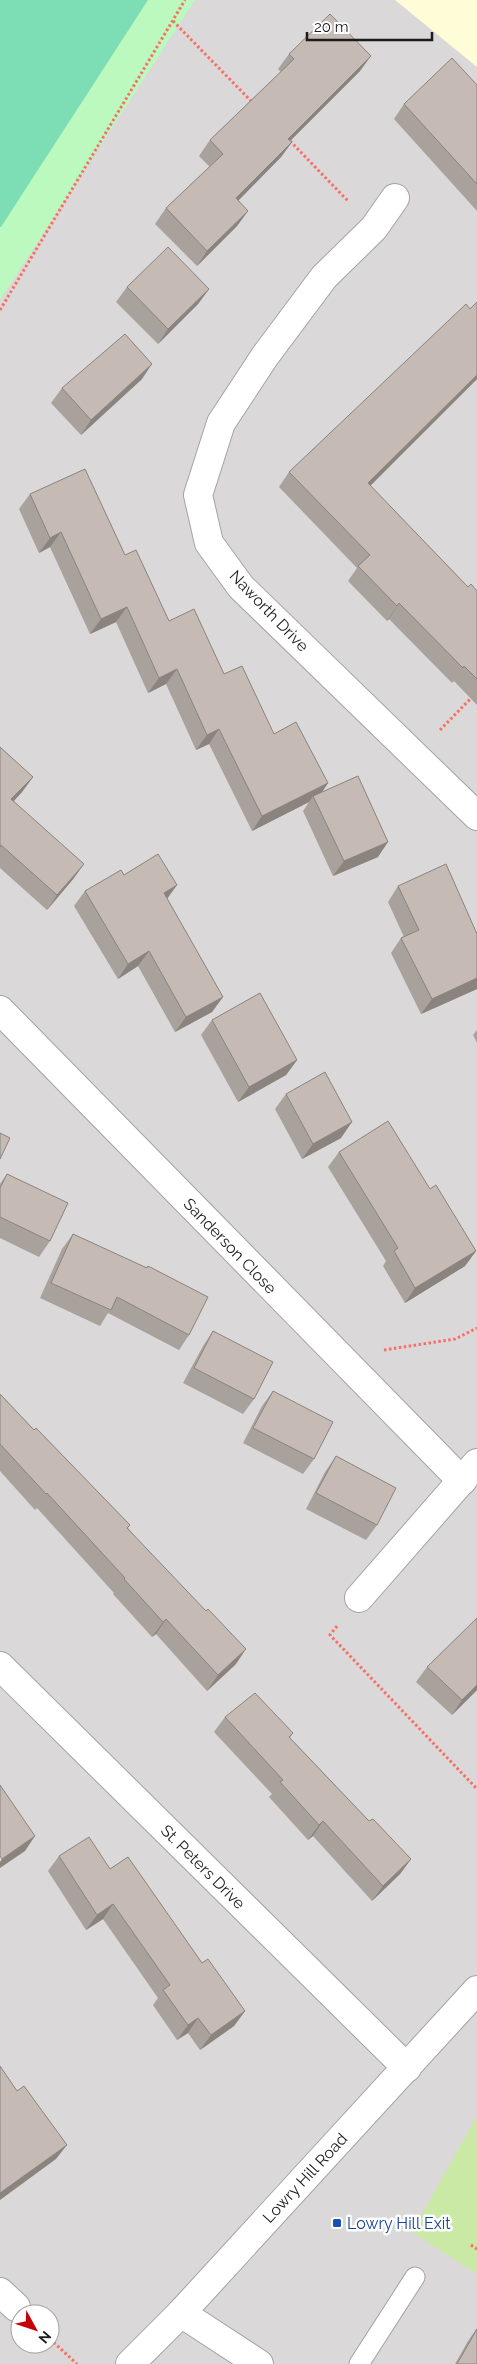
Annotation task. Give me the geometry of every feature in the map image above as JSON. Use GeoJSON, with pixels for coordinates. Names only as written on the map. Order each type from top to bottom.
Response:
{"type":"FeatureCollection","features":[{"type":"Feature","properties":{"kind":"street","name":"Naworth Drive"},"geometry":{"type":"LineString","coordinates":[[396,198],[374,228],[324,277],[265,356],[221,423],[198,495],[209,543],[241,587],[477,816]]}},
{"type":"Feature","properties":{"kind":"street","name":"Sanderson Close"},"geometry":{"type":"LineString","coordinates":[[0,1010],[334,1353],[469,1472],[359,1598]]}},
{"type":"Feature","properties":{"kind":"street","name":"St. Peters Drive"},"geometry":{"type":"LineString","coordinates":[[0,1666],[406,2068]]}},
{"type":"Feature","properties":{"kind":"street","name":"Lowry Hill Road"},"geometry":{"type":"LineString","coordinates":[[130,2364],[181,2313],[477,1990]]}},
{"type":"Feature","properties":{"kind":"street"},"geometry":{"type":"LineString","coordinates":[[181,2313],[259,2364]]}},
{"type":"Feature","properties":{"kind":"lane"},"geometry":{"type":"LineString","coordinates":[[359,2364],[415,2277]]}},
{"type":"Feature","properties":{"kind":"path"},"geometry":{"type":"LineString","coordinates":[[0,310],[185,0]]}},
{"type":"Feature","properties":{"kind":"path"},"geometry":{"type":"LineString","coordinates":[[172,20],[256,106]]}},
{"type":"Feature","properties":{"kind":"path"},"geometry":{"type":"LineString","coordinates":[[284,135],[374,228]]}},
{"type":"Feature","properties":{"kind":"path"},"geometry":{"type":"LineString","coordinates":[[414,755],[477,692]]}},
{"type":"Feature","properties":{"kind":"path"},"geometry":{"type":"LineString","coordinates":[[334,1353],[378,1351],[392,1347],[455,1339],[477,1328]]}},
{"type":"Feature","properties":{"kind":"path"},"geometry":{"type":"LineString","coordinates":[[359,1598],[330,1635],[477,1789]]}},
{"type":"Feature","properties":{"kind":"path"},"geometry":{"type":"LineString","coordinates":[[471,2245],[477,2249]]}},
{"type":"Feature","properties":{"kind":"path"},"geometry":{"type":"LineString","coordinates":[[60,2348],[77,2364]]}},
{"type":"Feature","properties":{"kind":"shaded area"},"geometry":{"type":"Polygon","coordinates":[[[0,0],[477,0],[477,2364],[0,2364],[0,0]]]}},
{"type":"Feature","properties":{"kind":"shaded area"},"geometry":{"type":"Polygon","coordinates":[[[395,0],[477,0],[477,67],[395,0]]]}},
{"type":"Feature","properties":{"kind":"green space"},"geometry":{"type":"Polygon","coordinates":[[[0,0],[195,0],[0,300],[0,0]]]}},
{"type":"Feature","properties":{"kind":"green space"},"geometry":{"type":"Polygon","coordinates":[[[0,0],[148,0],[1,227],[0,227],[0,0]]]}},
{"type":"Feature","properties":{"kind":"green space"},"geometry":{"type":"Polygon","coordinates":[[[477,2116],[477,2274],[412,2232],[477,2116]]]}},
{"type":"Feature","properties":{"kind":"building"},"geometry":{"type":"Polygon","coordinates":[[[330,14],[371,56],[288,139],[292,142],[236,198],[248,211],[207,251],[166,208],[223,154],[210,140],[294,59],[289,54],[330,14]]]}},
{"type":"Feature","properties":{"kind":"building"},"geometry":{"type":"Polygon","coordinates":[[[452,58],[477,85],[477,184],[404,104],[452,58]]]}},
{"type":"Feature","properties":{"kind":"building"},"geometry":{"type":"Polygon","coordinates":[[[168,247],[209,289],[168,329],[127,287],[168,247]]]}},
{"type":"Feature","properties":{"kind":"building"},"geometry":{"type":"Polygon","coordinates":[[[477,302],[477,375],[368,483],[468,587],[471,584],[477,591],[477,679],[464,666],[463,668],[399,603],[397,606],[358,566],[370,555],[289,472],[466,304],[470,309],[477,302]]]}},
{"type":"Feature","properties":{"kind":"building"},"geometry":{"type":"Polygon","coordinates":[[[125,334],[152,364],[91,420],[62,388],[125,334]]]}},
{"type":"Feature","properties":{"kind":"building"},"geometry":{"type":"Polygon","coordinates":[[[85,469],[125,555],[136,550],[169,621],[194,609],[224,674],[242,666],[274,734],[296,722],[328,783],[262,816],[219,729],[207,735],[177,669],[159,678],[127,607],[101,619],[61,532],[50,538],[30,494],[85,469]]]}},
{"type":"Feature","properties":{"kind":"building"},"geometry":{"type":"Polygon","coordinates":[[[0,747],[33,777],[11,799],[84,864],[57,895],[1,845],[0,847],[0,747]]]}},
{"type":"Feature","properties":{"kind":"building"},"geometry":{"type":"Polygon","coordinates":[[[358,776],[388,842],[344,861],[313,796],[358,776]]]}},
{"type":"Feature","properties":{"kind":"building"},"geometry":{"type":"Polygon","coordinates":[[[158,854],[177,885],[164,893],[223,997],[186,1017],[149,951],[128,964],[85,891],[121,870],[124,875],[158,854]]]}},
{"type":"Feature","properties":{"kind":"building"},"geometry":{"type":"Polygon","coordinates":[[[446,864],[477,934],[477,978],[432,999],[401,938],[419,930],[398,886],[446,864]]]}},
{"type":"Feature","properties":{"kind":"building"},"geometry":{"type":"Polygon","coordinates":[[[260,993],[297,1060],[249,1087],[212,1020],[260,993]]]}},
{"type":"Feature","properties":{"kind":"building"},"geometry":{"type":"Polygon","coordinates":[[[325,1072],[352,1122],[313,1144],[286,1094],[325,1072]]]}},
{"type":"Feature","properties":{"kind":"building"},"geometry":{"type":"Polygon","coordinates":[[[388,1121],[430,1189],[436,1185],[476,1251],[415,1288],[394,1251],[398,1248],[339,1152],[388,1121]]]}},
{"type":"Feature","properties":{"kind":"building"},"geometry":{"type":"Polygon","coordinates":[[[0,1133],[10,1138],[0,1159],[0,1133]]]}},
{"type":"Feature","properties":{"kind":"building"},"geometry":{"type":"Polygon","coordinates":[[[7,1174],[68,1203],[50,1241],[0,1217],[0,1188],[7,1174]]]}},
{"type":"Feature","properties":{"kind":"building"},"geometry":{"type":"Polygon","coordinates":[[[73,1234],[147,1268],[148,1266],[208,1297],[189,1335],[117,1297],[111,1310],[51,1283],[73,1234]]]}},
{"type":"Feature","properties":{"kind":"building"},"geometry":{"type":"Polygon","coordinates":[[[213,1331],[273,1362],[254,1399],[194,1368],[213,1331]]]}},
{"type":"Feature","properties":{"kind":"building"},"geometry":{"type":"Polygon","coordinates":[[[273,1391],[333,1422],[314,1459],[253,1428],[273,1391]]]}},
{"type":"Feature","properties":{"kind":"building"},"geometry":{"type":"Polygon","coordinates":[[[0,1394],[34,1430],[36,1428],[130,1525],[127,1528],[206,1611],[208,1609],[246,1649],[218,1675],[166,1619],[163,1622],[125,1578],[0,1444],[0,1394]]]}},
{"type":"Feature","properties":{"kind":"building"},"geometry":{"type":"Polygon","coordinates":[[[336,1456],[396,1488],[377,1525],[316,1493],[336,1456]]]}},
{"type":"Feature","properties":{"kind":"building"},"geometry":{"type":"Polygon","coordinates":[[[477,1618],[477,1685],[462,1700],[427,1667],[477,1618]]]}},
{"type":"Feature","properties":{"kind":"building"},"geometry":{"type":"Polygon","coordinates":[[[255,1693],[293,1733],[289,1737],[369,1821],[373,1819],[411,1859],[383,1886],[323,1821],[319,1825],[280,1782],[283,1780],[225,1717],[255,1693]]]}},
{"type":"Feature","properties":{"kind":"building"},"geometry":{"type":"Polygon","coordinates":[[[0,1785],[35,1836],[2,1859],[0,1856],[0,1785]]]}},
{"type":"Feature","properties":{"kind":"building"},"geometry":{"type":"Polygon","coordinates":[[[89,1837],[110,1869],[128,1857],[202,1963],[208,1959],[245,2011],[211,2035],[198,2018],[188,2025],[163,1990],[170,1985],[113,1904],[97,1915],[59,1856],[89,1837]]]}},
{"type":"Feature","properties":{"kind":"building"},"geometry":{"type":"Polygon","coordinates":[[[0,2066],[17,2091],[24,2086],[67,2145],[0,2193],[0,2066]]]}},
{"type":"Feature","properties":{"kind":"building"},"geometry":{"type":"Polygon","coordinates":[[[477,2329],[477,2364],[457,2364],[477,2329]]]}},
{"type":"Feature","properties":{"kind":"place","name":"Lowry Hill Exit"},"geometry":{"type":"Point","coordinates":[337,2223]}}]}
